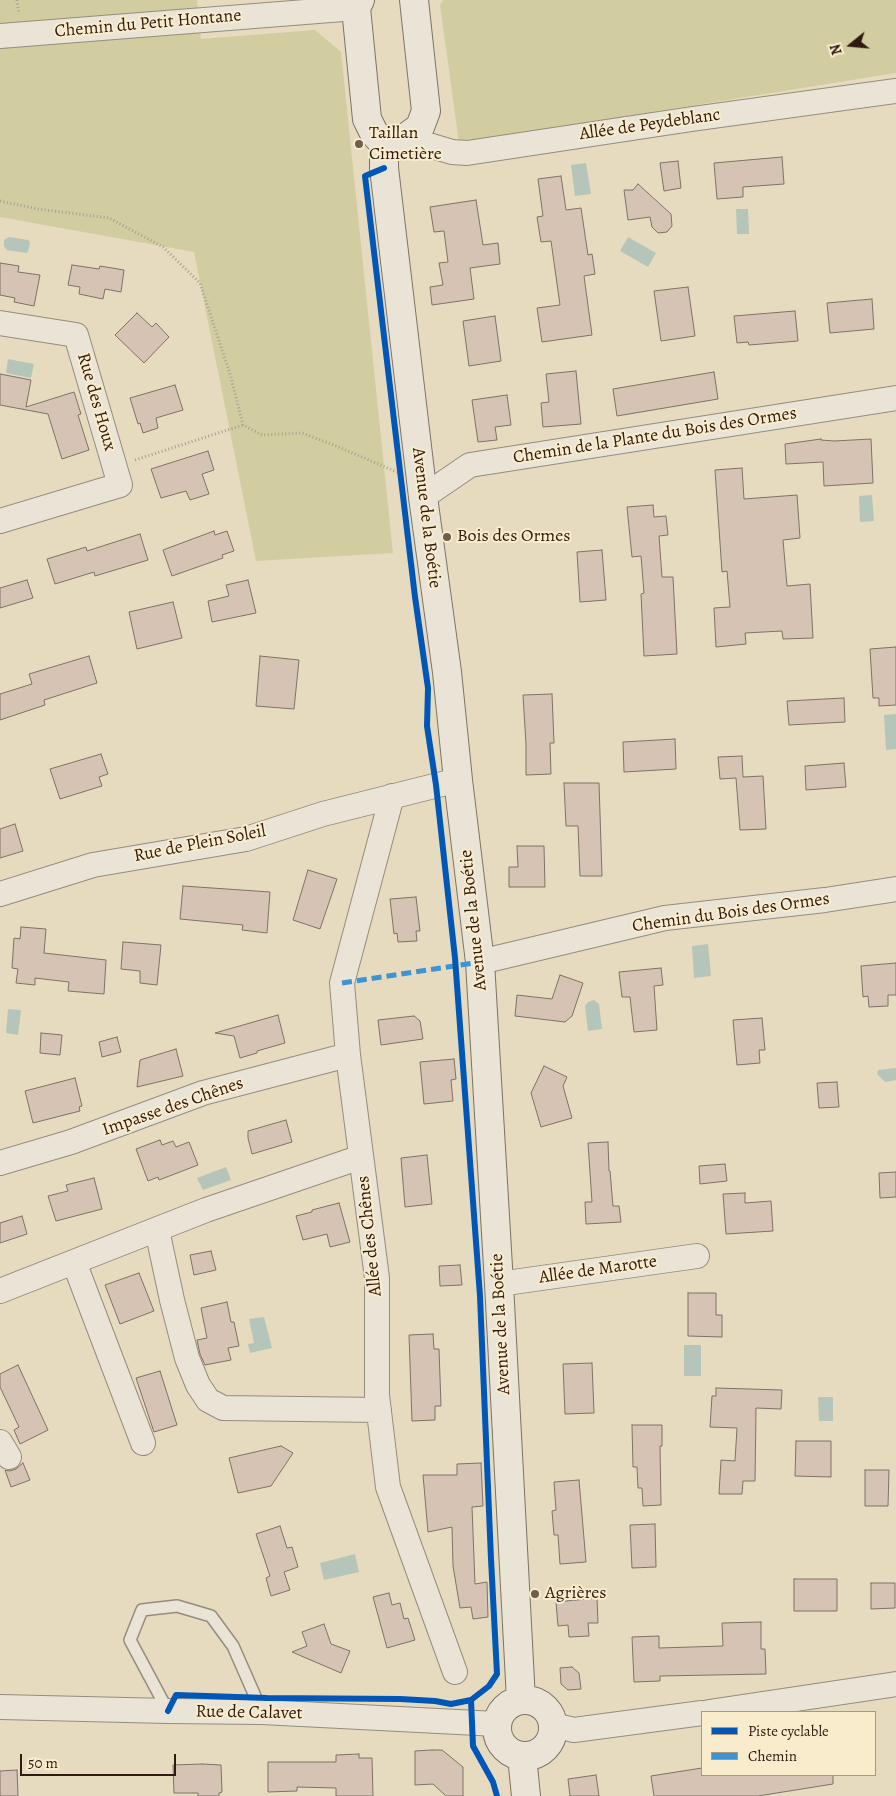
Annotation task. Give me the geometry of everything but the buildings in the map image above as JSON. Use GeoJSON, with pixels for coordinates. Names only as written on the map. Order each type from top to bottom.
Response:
{"type":"FeatureCollection","features":[{"type":"Feature","properties":{"kind":"main road"},"geometry":{"type":"LineString","coordinates":[[358,4],[368,119],[374,133],[394,141],[420,127],[426,111],[415,0]]}},
{"type":"Feature","properties":{"kind":"main road","name":"Avenue de la Boétie"},"geometry":{"type":"LineString","coordinates":[[394,141],[384,168],[412,490],[447,672],[480,962],[499,1284],[520,1700]]}},
{"type":"Feature","properties":{"kind":"main road"},"geometry":{"type":"LineString","coordinates":[[520,1700],[530,1700],[546,1708],[551,1716],[553,1725],[550,1741],[545,1748],[538,1753],[522,1756],[513,1754],[500,1741],[497,1733],[500,1715],[505,1708],[520,1700]]}},
{"type":"Feature","properties":{"kind":"main road"},"geometry":{"type":"LineString","coordinates":[[522,1756],[526,1796]]}},
{"type":"Feature","properties":{"kind":"street","name":"Chemin du Petit Hontane"},"geometry":{"type":"LineString","coordinates":[[0,36],[232,8],[358,4]]}},
{"type":"Feature","properties":{"kind":"street","name":"Allée de Peydeblanc"},"geometry":{"type":"LineString","coordinates":[[394,141],[467,153],[896,91]]}},
{"type":"Feature","properties":{"kind":"street","name":"Rue des Houx"},"geometry":{"type":"LineString","coordinates":[[0,322],[76,335],[118,476]]}},
{"type":"Feature","properties":{"kind":"street","name":"Chemin de la Plante du Bois des Ormes"},"geometry":{"type":"LineString","coordinates":[[412,490],[470,464],[896,398]]}},
{"type":"Feature","properties":{"kind":"street"},"geometry":{"type":"LineString","coordinates":[[0,521],[118,476]]}},
{"type":"Feature","properties":{"kind":"street","name":"Rue de Plein Soleil"},"geometry":{"type":"LineString","coordinates":[[0,894],[93,864],[246,839],[323,814],[458,780]]}},
{"type":"Feature","properties":{"kind":"street","name":"Allée des Chênes"},"geometry":{"type":"LineString","coordinates":[[392,796],[342,983],[348,1055],[377,1278],[377,1395],[388,1487],[455,1672]]}},
{"type":"Feature","properties":{"kind":"street","name":"Chemin du Bois des Ormes"},"geometry":{"type":"LineString","coordinates":[[480,962],[665,918],[825,900],[896,889]]}},
{"type":"Feature","properties":{"kind":"street","name":"Impasse des Chênes"},"geometry":{"type":"LineString","coordinates":[[0,1163],[71,1142],[203,1093],[348,1055]]}},
{"type":"Feature","properties":{"kind":"street"},"geometry":{"type":"LineString","coordinates":[[0,1291],[206,1210],[361,1157]]}},
{"type":"Feature","properties":{"kind":"street"},"geometry":{"type":"LineString","coordinates":[[157,1230],[187,1358],[198,1385],[208,1400],[223,1408],[379,1410]]}},
{"type":"Feature","properties":{"kind":"street","name":"Allée de Marotte"},"geometry":{"type":"LineString","coordinates":[[499,1284],[696,1256]]}},
{"type":"Feature","properties":{"kind":"street"},"geometry":{"type":"LineString","coordinates":[[74,1262],[143,1443]]}},
{"type":"Feature","properties":{"kind":"street"},"geometry":{"type":"LineString","coordinates":[[716,1711],[896,1684]]}},
{"type":"Feature","properties":{"kind":"street","name":"Rue de Calavet"},"geometry":{"type":"LineString","coordinates":[[0,1707],[168,1712],[262,1712],[497,1724]]}},
{"type":"Feature","properties":{"kind":"street"},"geometry":{"type":"LineString","coordinates":[[553,1725],[574,1730],[701,1713]]}},
{"type":"Feature","properties":{"kind":"lane"},"geometry":{"type":"LineString","coordinates":[[168,1712],[130,1640],[142,1610],[177,1606],[212,1616],[233,1646],[262,1712]]}},
{"type":"Feature","properties":{"kind":"path"},"geometry":{"type":"LineString","coordinates":[[0,201],[38,209],[108,218],[163,247],[200,283],[230,374],[243,425],[262,435],[302,433],[400,474],[412,490]]}},
{"type":"Feature","properties":{"kind":"path"},"geometry":{"type":"LineString","coordinates":[[118,476],[243,425]]}},
{"type":"Feature","properties":{"kind":"path"},"geometry":{"type":"LineString","coordinates":[[399,464],[400,474]]}},
{"type":"Feature","properties":{"kind":"shaded area"},"geometry":{"type":"Polygon","coordinates":[[[0,0],[197,0],[201,39],[315,30],[341,52],[393,553],[256,561],[194,252],[0,217],[0,0]]]}},
{"type":"Feature","properties":{"kind":"shaded area"},"geometry":{"type":"Polygon","coordinates":[[[443,0],[896,0],[896,73],[459,143],[440,5],[443,0]]]}},
{"type":"Feature","properties":{"kind":"shaded area"},"geometry":{"type":"Polygon","coordinates":[[[586,163],[591,194],[575,196],[571,165],[586,163]]]}},
{"type":"Feature","properties":{"kind":"shaded area"},"geometry":{"type":"Polygon","coordinates":[[[736,209],[748,209],[749,234],[737,234],[736,209]]]}},
{"type":"Feature","properties":{"kind":"shaded area"},"geometry":{"type":"Polygon","coordinates":[[[9,237],[28,240],[30,242],[28,252],[7,250],[4,246],[4,240],[9,237]]]}},
{"type":"Feature","properties":{"kind":"shaded area"},"geometry":{"type":"Polygon","coordinates":[[[628,237],[656,253],[648,267],[620,251],[628,237]]]}},
{"type":"Feature","properties":{"kind":"shaded area"},"geometry":{"type":"Polygon","coordinates":[[[8,359],[34,364],[31,378],[6,373],[8,359]]]}},
{"type":"Feature","properties":{"kind":"shaded area"},"geometry":{"type":"Polygon","coordinates":[[[872,495],[874,521],[860,522],[859,496],[872,495]]]}},
{"type":"Feature","properties":{"kind":"shaded area"},"geometry":{"type":"Polygon","coordinates":[[[896,714],[896,749],[886,750],[884,715],[896,714]]]}},
{"type":"Feature","properties":{"kind":"shaded area"},"geometry":{"type":"Polygon","coordinates":[[[708,944],[711,976],[694,978],[692,946],[708,944]]]}},
{"type":"Feature","properties":{"kind":"shaded area"},"geometry":{"type":"Polygon","coordinates":[[[594,1000],[599,1004],[602,1029],[588,1031],[585,1006],[588,1002],[594,1000]]]}},
{"type":"Feature","properties":{"kind":"shaded area"},"geometry":{"type":"Polygon","coordinates":[[[8,1009],[21,1010],[18,1035],[6,1033],[8,1009]]]}},
{"type":"Feature","properties":{"kind":"shaded area"},"geometry":{"type":"Polygon","coordinates":[[[896,1068],[896,1080],[885,1082],[877,1074],[878,1070],[896,1068]]]}},
{"type":"Feature","properties":{"kind":"shaded area"},"geometry":{"type":"Polygon","coordinates":[[[226,1167],[231,1180],[203,1190],[197,1178],[226,1167]]]}},
{"type":"Feature","properties":{"kind":"shaded area"},"geometry":{"type":"Polygon","coordinates":[[[264,1317],[272,1348],[250,1353],[248,1344],[254,1343],[249,1319],[264,1317]]]}},
{"type":"Feature","properties":{"kind":"shaded area"},"geometry":{"type":"Polygon","coordinates":[[[684,1345],[701,1345],[701,1376],[684,1376],[684,1345]]]}},
{"type":"Feature","properties":{"kind":"shaded area"},"geometry":{"type":"Polygon","coordinates":[[[818,1397],[833,1397],[833,1421],[819,1421],[818,1397]]]}},
{"type":"Feature","properties":{"kind":"shaded area"},"geometry":{"type":"Polygon","coordinates":[[[355,1554],[359,1572],[324,1580],[320,1563],[355,1554]]]}},
{"type":"Feature","properties":{"kind":"marked path"},"geometry":{"type":"LineString","coordinates":[[342,983],[480,962]]}},
{"type":"Feature","properties":{"kind":"cycle path"},"geometry":{"type":"LineString","coordinates":[[168,1711],[176,1695],[400,1699],[451,1704],[471,1700],[489,1686],[497,1674],[480,1296],[455,958],[436,785],[427,726],[428,688],[415,597],[365,176],[384,168]]}},
{"type":"Feature","properties":{"kind":"cycle path"},"geometry":{"type":"LineString","coordinates":[[471,1700],[473,1746],[493,1782],[497,1796]]}},
{"type":"Feature","properties":{"kind":"place","name":"Taillan Cimetière"},"geometry":{"type":"Point","coordinates":[359,144]}},
{"type":"Feature","properties":{"kind":"place","name":"Bois des Ormes"},"geometry":{"type":"Point","coordinates":[447,537]}},
{"type":"Feature","properties":{"kind":"place","name":"Agrières"},"geometry":{"type":"Point","coordinates":[535,1594]}}]}
